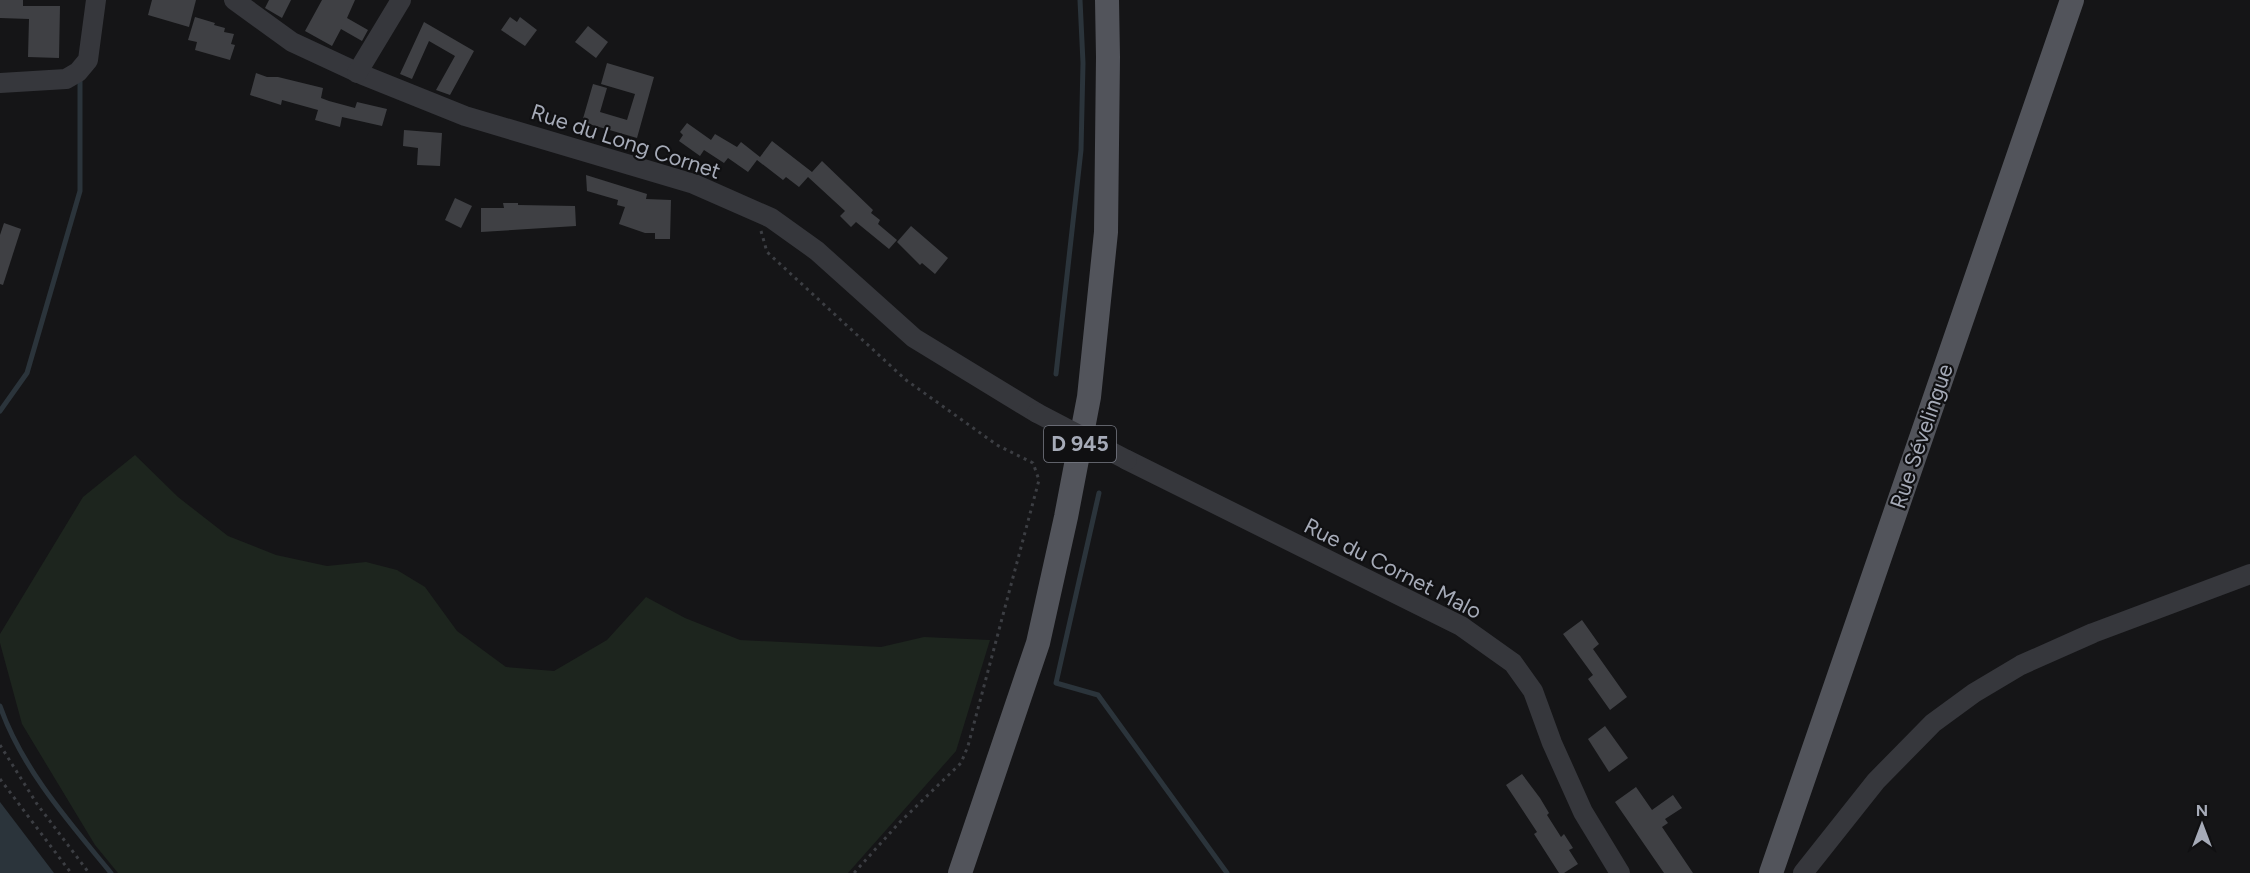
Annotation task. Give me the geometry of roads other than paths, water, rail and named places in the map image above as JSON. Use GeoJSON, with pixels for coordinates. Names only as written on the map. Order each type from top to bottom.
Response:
{"type":"FeatureCollection","features":[{"type":"Feature","properties":{"kind":"main road","name":"D 945"},"geometry":{"type":"LineString","coordinates":[[960,873],[1038,643],[1066,517],[1089,397],[1106,232],[1107,0]]}},
{"type":"Feature","properties":{"kind":"main road","name":"Rue Sévelingue"},"geometry":{"type":"LineString","coordinates":[[1770,873],[2072,0]]}},
{"type":"Feature","properties":{"kind":"street"},"geometry":{"type":"LineString","coordinates":[[0,83],[66,79],[78,72],[88,60],[96,0]]}},
{"type":"Feature","properties":{"kind":"street","name":"Rue du Long Cornet"},"geometry":{"type":"LineString","coordinates":[[234,0],[292,42],[357,73],[465,116],[694,184],[771,218],[817,251],[914,338],[1037,413]]}},
{"type":"Feature","properties":{"kind":"street"},"geometry":{"type":"LineString","coordinates":[[357,73],[401,0]]}},
{"type":"Feature","properties":{"kind":"street","name":"Rue du Cornet Malo"},"geometry":{"type":"LineString","coordinates":[[1037,413],[1461,626],[1513,663],[1533,691],[1552,743],[1583,812],[1620,873]]}},
{"type":"Feature","properties":{"kind":"street"},"geometry":{"type":"LineString","coordinates":[[1803,873],[1876,781],[1933,723],[1974,693],[2021,665],[2093,633],[2250,574]]}},
{"type":"Feature","properties":{"kind":"waterway"},"geometry":{"type":"LineString","coordinates":[[1056,374],[1081,150],[1083,63],[1080,0]]}},
{"type":"Feature","properties":{"kind":"waterway"},"geometry":{"type":"LineString","coordinates":[[0,411],[27,373],[80,191],[80,79]]}},
{"type":"Feature","properties":{"kind":"waterway"},"geometry":{"type":"LineString","coordinates":[[1099,493],[1056,683],[1098,695],[1227,873]]}},
{"type":"Feature","properties":{"kind":"waterway"},"geometry":{"type":"LineString","coordinates":[[0,706],[9,729],[34,773],[63,814],[111,873]]}}]}
